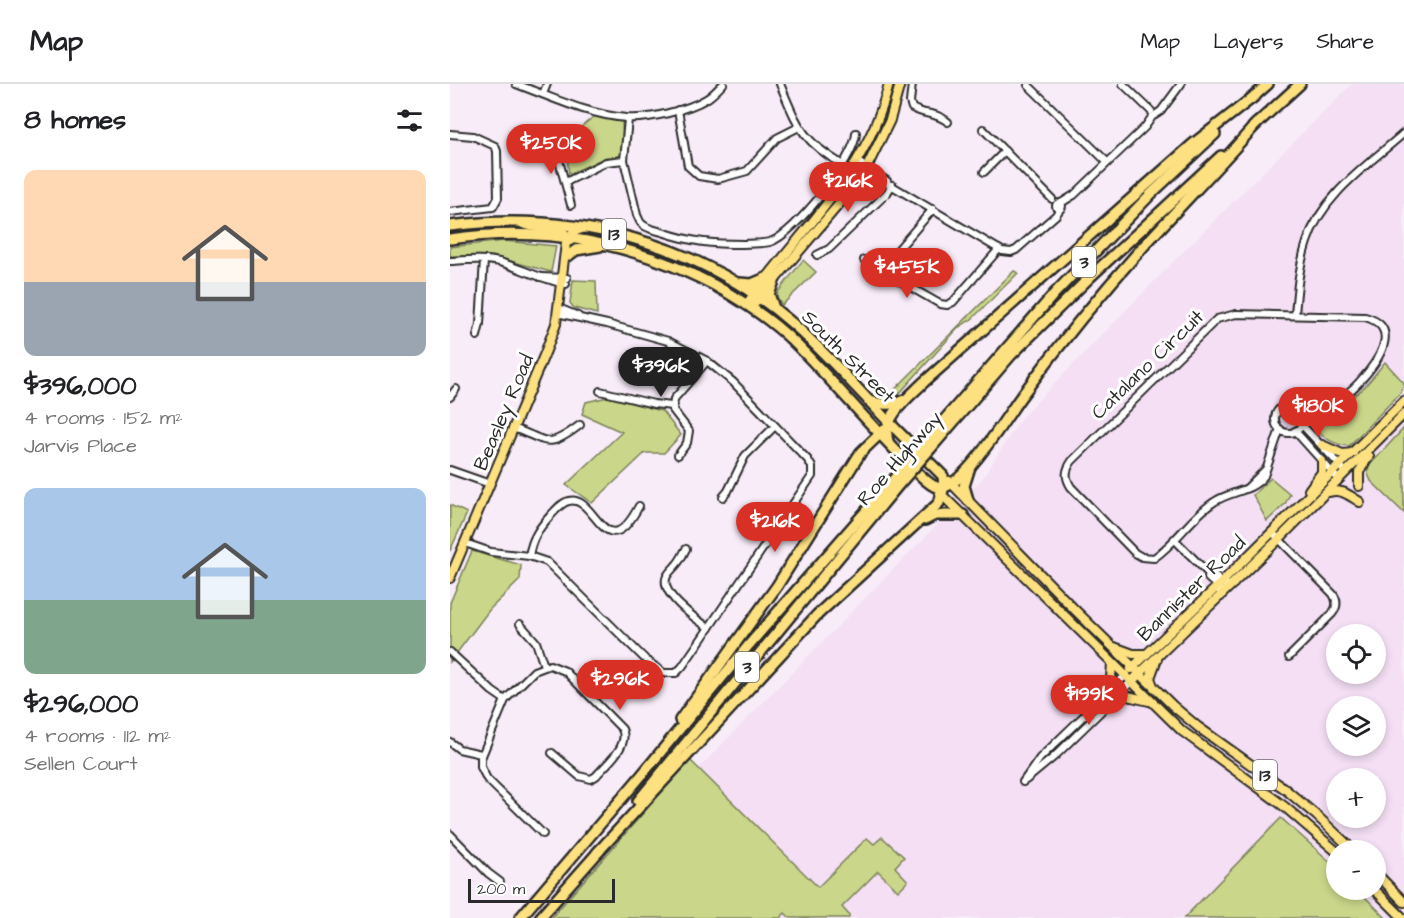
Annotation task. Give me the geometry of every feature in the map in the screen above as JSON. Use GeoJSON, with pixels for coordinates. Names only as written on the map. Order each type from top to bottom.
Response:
{"type":"FeatureCollection","features":[{"type":"Feature","properties":{"kind":"highway","name":"Roe Highway"},"geometry":{"type":"LineString","coordinates":[[928,445],[1055,293],[1152,193],[1268,84]]}},
{"type":"Feature","properties":{"kind":"highway","name":"Roe Highway"},"geometry":{"type":"LineString","coordinates":[[520,918],[642,776],[748,646],[1011,355],[1075,292],[1300,84]]}},
{"type":"Feature","properties":{"kind":"highway"},"geometry":{"type":"LineString","coordinates":[[642,776],[777,586],[861,452],[885,428],[910,396],[1193,144],[1256,95]]}},
{"type":"Feature","properties":{"kind":"highway"},"geometry":{"type":"LineString","coordinates":[[597,853],[817,615],[939,503],[946,489],[971,465],[1040,371],[1094,304],[1151,237],[1205,182],[1257,123]]}},
{"type":"Feature","properties":{"kind":"highway","name":"South Street"},"geometry":{"type":"LineString","coordinates":[[450,226],[487,222],[519,222],[586,228],[640,240],[705,264],[756,296],[808,338],[869,401],[885,428],[889,443],[932,485],[946,489],[943,476],[900,433],[885,428],[867,420],[795,342],[749,306],[696,276],[640,252],[569,237],[501,234],[450,239]]}},
{"type":"Feature","properties":{"kind":"highway"},"geometry":{"type":"LineString","coordinates":[[570,255],[576,250],[612,245]]}},
{"type":"Feature","properties":{"kind":"highway"},"geometry":{"type":"LineString","coordinates":[[774,309],[769,294],[776,276]]}},
{"type":"Feature","properties":{"kind":"highway"},"geometry":{"type":"LineString","coordinates":[[736,283],[752,284],[766,278]]}},
{"type":"Feature","properties":{"kind":"highway"},"geometry":{"type":"LineString","coordinates":[[869,401],[886,405],[897,404],[910,396]]}},
{"type":"Feature","properties":{"kind":"highway"},"geometry":{"type":"LineString","coordinates":[[861,452],[867,434],[867,420]]}},
{"type":"Feature","properties":{"kind":"highway"},"geometry":{"type":"LineString","coordinates":[[968,500],[964,486],[971,465]]}},
{"type":"Feature","properties":{"kind":"highway","name":"Roe Highway"},"geometry":{"type":"LineString","coordinates":[[540,918],[597,853],[897,480]]}},
{"type":"Feature","properties":{"kind":"highway"},"geometry":{"type":"LineString","coordinates":[[916,525],[935,515],[963,515]]}},
{"type":"Feature","properties":{"kind":"main road"},"geometry":{"type":"LineString","coordinates":[[749,306],[766,278],[856,164],[879,119],[889,84]]}},
{"type":"Feature","properties":{"kind":"main road"},"geometry":{"type":"LineString","coordinates":[[756,296],[831,213],[865,170],[890,120],[900,84]]}},
{"type":"Feature","properties":{"kind":"main road"},"geometry":{"type":"LineString","coordinates":[[519,222],[534,228],[562,230],[569,237],[573,232],[586,228]]}},
{"type":"Feature","properties":{"kind":"main road","name":"Beasley Road"},"geometry":{"type":"LineString","coordinates":[[564,281],[570,255],[569,237]]}},
{"type":"Feature","properties":{"kind":"main road","name":"Beasley Road"},"geometry":{"type":"LineString","coordinates":[[450,578],[556,324],[564,281],[566,243],[569,237]]}},
{"type":"Feature","properties":{"kind":"main road","name":"Bannister Road"},"geometry":{"type":"LineString","coordinates":[[1128,679],[1147,653],[1219,585],[1404,401]]}},
{"type":"Feature","properties":{"kind":"main road","name":"Bannister Road"},"geometry":{"type":"LineString","coordinates":[[1136,670],[1159,653],[1221,597],[1404,414]]}},
{"type":"Feature","properties":{"kind":"main road"},"geometry":{"type":"LineString","coordinates":[[1322,445],[1342,454],[1353,453]]}},
{"type":"Feature","properties":{"kind":"main road"},"geometry":{"type":"LineString","coordinates":[[1359,486],[1359,472],[1371,454],[1373,446]]}},
{"type":"Feature","properties":{"kind":"main road"},"geometry":{"type":"LineString","coordinates":[[1308,497],[1308,492],[1322,472],[1322,460]]}},
{"type":"Feature","properties":{"kind":"main road","name":"13"},"geometry":{"type":"LineString","coordinates":[[946,489],[968,500],[1153,688],[1198,727],[1285,789],[1342,840]]}},
{"type":"Feature","properties":{"kind":"main road","name":"13"},"geometry":{"type":"LineString","coordinates":[[946,489],[963,515],[1151,702],[1195,741],[1286,807],[1326,842]]}},
{"type":"Feature","properties":{"kind":"main road"},"geometry":{"type":"LineString","coordinates":[[1323,495],[1335,490],[1342,491],[1360,502]]}},
{"type":"Feature","properties":{"kind":"main road"},"geometry":{"type":"LineString","coordinates":[[1113,647],[1138,655],[1147,653]]}},
{"type":"Feature","properties":{"kind":"main road"},"geometry":{"type":"LineString","coordinates":[[1153,688],[1150,678],[1159,653]]}},
{"type":"Feature","properties":{"kind":"main road"},"geometry":{"type":"LineString","coordinates":[[1104,696],[1111,678],[1112,663]]}},
{"type":"Feature","properties":{"kind":"main road"},"geometry":{"type":"LineString","coordinates":[[1116,697],[1123,695],[1151,702]]}},
{"type":"Feature","properties":{"kind":"main road"},"geometry":{"type":"LineString","coordinates":[[1386,883],[1404,902]]}},
{"type":"Feature","properties":{"kind":"main road"},"geometry":{"type":"LineString","coordinates":[[1385,900],[1403,918]]}},
{"type":"Feature","properties":{"kind":"street"},"geometry":{"type":"LineString","coordinates":[[516,84],[600,113],[628,118],[652,116],[678,110],[706,99],[723,84]]}},
{"type":"Feature","properties":{"kind":"street"},"geometry":{"type":"LineString","coordinates":[[543,94],[547,84]]}},
{"type":"Feature","properties":{"kind":"street"},"geometry":{"type":"LineString","coordinates":[[780,84],[799,127],[813,145],[843,165]]}},
{"type":"Feature","properties":{"kind":"street"},"geometry":{"type":"LineString","coordinates":[[912,84],[910,102],[912,108],[939,115],[948,122]]}},
{"type":"Feature","properties":{"kind":"street"},"geometry":{"type":"LineString","coordinates":[[1123,84],[1152,114]]}},
{"type":"Feature","properties":{"kind":"street"},"geometry":{"type":"LineString","coordinates":[[856,164],[999,249],[1011,252],[1054,217],[1059,206],[1074,195],[1139,131],[1181,84]]}},
{"type":"Feature","properties":{"kind":"street"},"geometry":{"type":"LineString","coordinates":[[1028,85],[1107,162]]}},
{"type":"Feature","properties":{"kind":"street"},"geometry":{"type":"LineString","coordinates":[[678,110],[688,166],[699,176],[718,179],[747,171],[777,138],[799,127]]}},
{"type":"Feature","properties":{"kind":"street"},"geometry":{"type":"LineString","coordinates":[[628,118],[624,160],[641,223],[685,240],[705,243],[764,243],[783,236],[798,222],[843,165],[855,145],[856,133]]}},
{"type":"Feature","properties":{"kind":"street"},"geometry":{"type":"LineString","coordinates":[[983,129],[1059,206]]}},
{"type":"Feature","properties":{"kind":"street"},"geometry":{"type":"LineString","coordinates":[[1295,315],[1299,273],[1307,240],[1316,222],[1332,198],[1404,133]]}},
{"type":"Feature","properties":{"kind":"street"},"geometry":{"type":"LineString","coordinates":[[450,134],[473,136],[495,146],[498,198],[493,207],[450,212]]}},
{"type":"Feature","properties":{"kind":"street"},"geometry":{"type":"LineString","coordinates":[[557,142],[558,157],[571,205]]}},
{"type":"Feature","properties":{"kind":"street"},"geometry":{"type":"LineString","coordinates":[[984,172],[1005,151]]}},
{"type":"Feature","properties":{"kind":"street"},"geometry":{"type":"LineString","coordinates":[[566,182],[606,162],[624,160]]}},
{"type":"Feature","properties":{"kind":"street"},"geometry":{"type":"LineString","coordinates":[[817,255],[829,249],[887,193],[892,185]]}},
{"type":"Feature","properties":{"kind":"street"},"geometry":{"type":"LineString","coordinates":[[933,209],[889,260],[887,268],[891,276],[940,304],[947,305],[953,302],[999,249]]}},
{"type":"Feature","properties":{"kind":"street"},"geometry":{"type":"LineString","coordinates":[[477,336],[480,324],[484,260]]}},
{"type":"Feature","properties":{"kind":"street"},"geometry":{"type":"LineString","coordinates":[[864,260],[876,267],[887,268]]}},
{"type":"Feature","properties":{"kind":"street"},"geometry":{"type":"LineString","coordinates":[[450,261],[501,262],[548,281],[564,281]]}},
{"type":"Feature","properties":{"kind":"street"},"geometry":{"type":"LineString","coordinates":[[466,541],[491,552],[539,558],[556,569],[640,654],[664,673],[670,674],[679,670],[812,476],[812,467],[808,460],[733,382],[707,361],[668,341],[560,311]]}},
{"type":"Feature","properties":{"kind":"street","name":"Catalano Circuit"},"geometry":{"type":"LineString","coordinates":[[1236,314],[1295,315],[1365,317],[1379,324],[1383,329],[1385,339],[1380,356],[1354,387],[1344,395],[1314,404],[1301,411],[1289,405],[1280,408],[1275,416],[1280,429],[1260,481],[1213,502],[1154,558],[1135,554],[1071,487],[1067,480],[1067,468],[1217,319],[1236,314]]}},
{"type":"Feature","properties":{"kind":"street"},"geometry":{"type":"LineString","coordinates":[[678,455],[687,443],[689,431],[675,414],[672,406],[676,395],[707,361]]}},
{"type":"Feature","properties":{"kind":"street"},"geometry":{"type":"LineString","coordinates":[[450,397],[456,388]]}},
{"type":"Feature","properties":{"kind":"street"},"geometry":{"type":"LineString","coordinates":[[600,391],[672,406]]}},
{"type":"Feature","properties":{"kind":"street"},"geometry":{"type":"LineString","coordinates":[[1280,429],[1287,433],[1295,432],[1302,425],[1301,411]]}},
{"type":"Feature","properties":{"kind":"street"},"geometry":{"type":"LineString","coordinates":[[513,428],[546,441],[555,441],[580,425]]}},
{"type":"Feature","properties":{"kind":"street"},"geometry":{"type":"LineString","coordinates":[[1302,425],[1346,472]]}},
{"type":"Feature","properties":{"kind":"street"},"geometry":{"type":"LineString","coordinates":[[723,497],[745,456],[776,426]]}},
{"type":"Feature","properties":{"kind":"street"},"geometry":{"type":"LineString","coordinates":[[1295,432],[1339,480]]}},
{"type":"Feature","properties":{"kind":"street"},"geometry":{"type":"LineString","coordinates":[[450,470],[489,486]]}},
{"type":"Feature","properties":{"kind":"street"},"geometry":{"type":"LineString","coordinates":[[529,556],[535,533],[568,501],[574,501],[584,507],[608,530],[617,532],[625,528],[639,506]]}},
{"type":"Feature","properties":{"kind":"street"},"geometry":{"type":"LineString","coordinates":[[1272,532],[1333,594],[1336,602],[1332,614],[1289,657]]}},
{"type":"Feature","properties":{"kind":"street"},"geometry":{"type":"LineString","coordinates":[[1174,539],[1209,574],[1208,578],[1212,583],[1234,584]]}},
{"type":"Feature","properties":{"kind":"street"},"geometry":{"type":"LineString","coordinates":[[686,549],[678,564],[667,574],[664,584],[686,610],[709,628]]}},
{"type":"Feature","properties":{"kind":"street"},"geometry":{"type":"LineString","coordinates":[[1219,585],[1221,597]]}},
{"type":"Feature","properties":{"kind":"street"},"geometry":{"type":"LineString","coordinates":[[520,624],[536,642],[544,666]]}},
{"type":"Feature","properties":{"kind":"street"},"geometry":{"type":"LineString","coordinates":[[450,652],[505,700]]}},
{"type":"Feature","properties":{"kind":"street"},"geometry":{"type":"LineString","coordinates":[[543,834],[487,779],[481,766],[481,754],[505,700],[534,671],[550,665],[564,671],[622,729],[624,738],[621,746],[591,779],[579,776],[552,753]]}},
{"type":"Feature","properties":{"kind":"street","name":"Bannister Road"},"geometry":{"type":"LineString","coordinates":[[1128,679],[1116,697],[1023,782],[1040,758],[1104,696],[1128,679]]}},
{"type":"Feature","properties":{"kind":"street"},"geometry":{"type":"LineString","coordinates":[[450,742],[459,749],[481,754]]}},
{"type":"Feature","properties":{"kind":"street"},"geometry":{"type":"LineString","coordinates":[[450,834],[488,873],[500,882]]}},
{"type":"Feature","properties":{"kind":"shaded area"},"geometry":{"type":"Polygon","coordinates":[[[1352,84],[1404,84],[1404,918],[552,918],[983,478],[1022,417],[1175,260],[1352,84]]]}},
{"type":"Feature","properties":{"kind":"green space"},"geometry":{"type":"Polygon","coordinates":[[[597,114],[622,118],[623,158],[606,157],[569,174],[565,140],[597,114]]]}},
{"type":"Feature","properties":{"kind":"green space"},"geometry":{"type":"Polygon","coordinates":[[[504,241],[556,246],[551,272],[492,256],[450,256],[450,247],[504,241]]]}},
{"type":"Feature","properties":{"kind":"green space"},"geometry":{"type":"Polygon","coordinates":[[[803,260],[816,272],[782,305],[777,297],[778,292],[803,260]]]}},
{"type":"Feature","properties":{"kind":"green space"},"geometry":{"type":"Polygon","coordinates":[[[1014,271],[1018,273],[972,319],[959,327],[898,395],[887,397],[1014,271]]]}},
{"type":"Feature","properties":{"kind":"green space"},"geometry":{"type":"Polygon","coordinates":[[[573,280],[596,281],[597,314],[574,308],[570,303],[573,280]]]}},
{"type":"Feature","properties":{"kind":"green space"},"geometry":{"type":"Polygon","coordinates":[[[1385,362],[1404,383],[1400,393],[1349,446],[1336,443],[1318,432],[1310,415],[1355,395],[1385,362]]]}},
{"type":"Feature","properties":{"kind":"green space"},"geometry":{"type":"Polygon","coordinates":[[[608,397],[662,411],[681,435],[664,453],[645,453],[592,503],[566,485],[622,432],[582,414],[586,402],[608,397]]]}},
{"type":"Feature","properties":{"kind":"green space"},"geometry":{"type":"Polygon","coordinates":[[[1404,428],[1404,513],[1371,481],[1368,474],[1369,466],[1404,428]]]}},
{"type":"Feature","properties":{"kind":"green space"},"geometry":{"type":"Polygon","coordinates":[[[1271,478],[1290,494],[1285,504],[1267,521],[1253,495],[1271,478]]]}},
{"type":"Feature","properties":{"kind":"green space"},"geometry":{"type":"Polygon","coordinates":[[[450,505],[467,513],[450,551],[450,505]]]}},
{"type":"Feature","properties":{"kind":"green space"},"geometry":{"type":"Polygon","coordinates":[[[472,551],[521,565],[520,580],[490,609],[450,662],[450,603],[472,551]]]}},
{"type":"Feature","properties":{"kind":"green space"},"geometry":{"type":"Polygon","coordinates":[[[690,760],[818,887],[867,838],[874,844],[882,837],[904,857],[895,867],[908,881],[898,891],[878,871],[842,907],[849,918],[790,918],[785,913],[780,918],[551,918],[690,760]]]}},
{"type":"Feature","properties":{"kind":"green space"},"geometry":{"type":"Polygon","coordinates":[[[1281,818],[1326,858],[1326,900],[1368,900],[1386,918],[1184,918],[1281,818]]]}}]}
